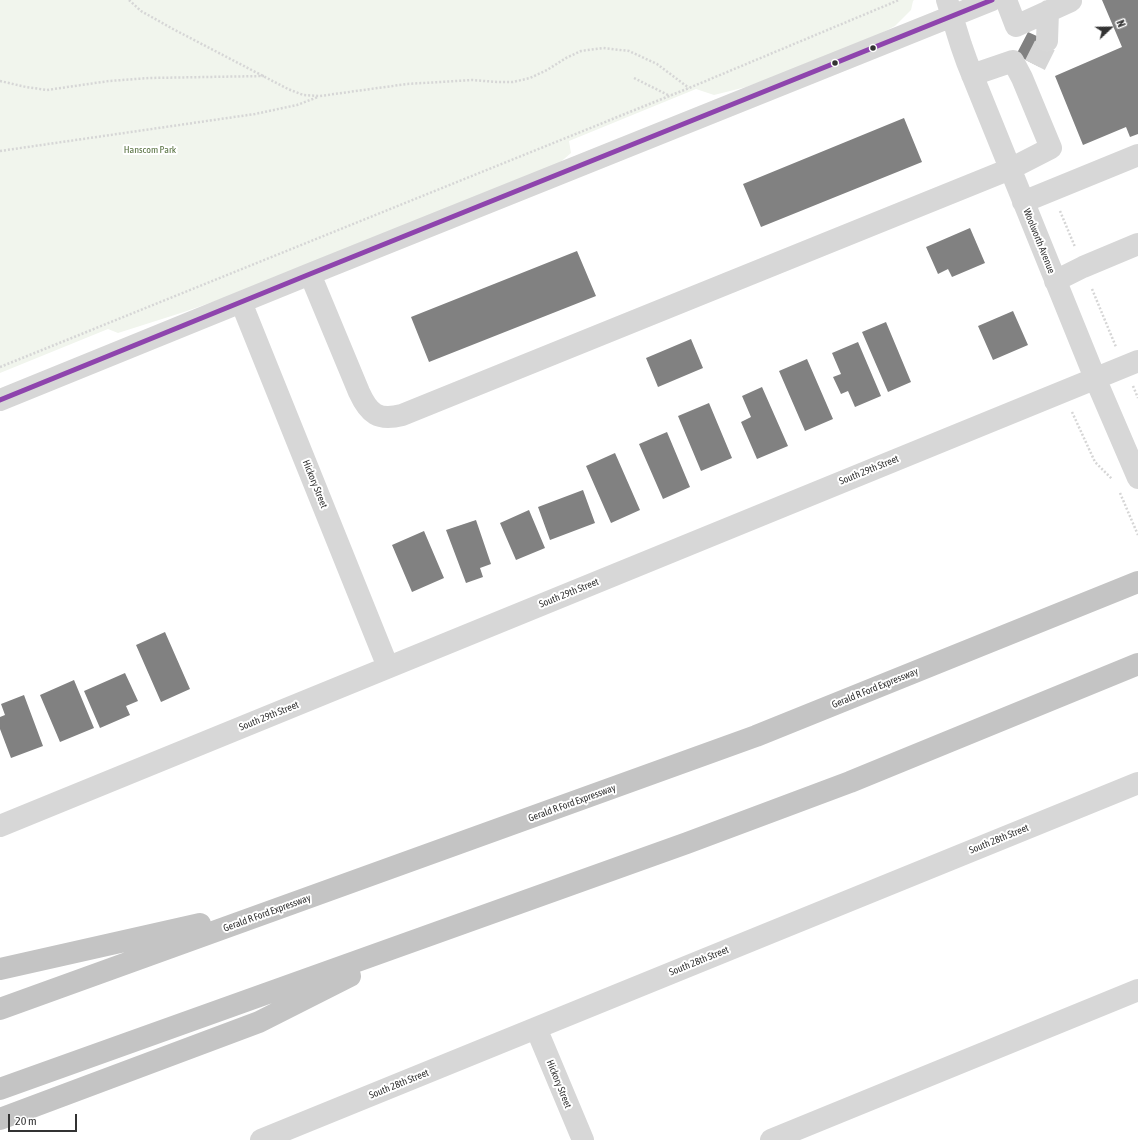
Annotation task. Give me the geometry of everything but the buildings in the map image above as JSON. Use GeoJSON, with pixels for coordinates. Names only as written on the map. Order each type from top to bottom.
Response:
{"type":"FeatureCollection","features":[{"type":"Feature","properties":{"kind":"highway","name":"Gerald R Ford Expressway"},"geometry":{"type":"LineString","coordinates":[[0,1009],[756,736],[1138,582]]}},
{"type":"Feature","properties":{"kind":"highway"},"geometry":{"type":"LineString","coordinates":[[0,1089],[687,843],[850,782],[1138,664]]}},
{"type":"Feature","properties":{"kind":"highway"},"geometry":{"type":"LineString","coordinates":[[0,969],[297,902]]}},
{"type":"Feature","properties":{"kind":"highway"},"geometry":{"type":"LineString","coordinates":[[0,1119],[259,1022],[432,934]]}},
{"type":"Feature","properties":{"kind":"street"},"geometry":{"type":"LineString","coordinates":[[0,400],[310,274],[950,8],[992,0]]}},
{"type":"Feature","properties":{"kind":"street"},"geometry":{"type":"LineString","coordinates":[[310,274],[367,408],[375,415],[383,418],[391,418],[409,412],[1010,169],[1051,148],[1023,68],[1016,26],[1006,0]]}},
{"type":"Feature","properties":{"kind":"street"},"geometry":{"type":"LineString","coordinates":[[1016,26],[1071,1],[1070,0]]}},
{"type":"Feature","properties":{"kind":"street","name":"Woolworth Avenue"},"geometry":{"type":"LineString","coordinates":[[950,8],[961,46],[972,75],[1095,378],[1138,478]]}},
{"type":"Feature","properties":{"kind":"street"},"geometry":{"type":"LineString","coordinates":[[1047,41],[1048,11]]}},
{"type":"Feature","properties":{"kind":"street"},"geometry":{"type":"LineString","coordinates":[[972,75],[1023,68]]}},
{"type":"Feature","properties":{"kind":"street"},"geometry":{"type":"LineString","coordinates":[[1023,202],[1138,155]]}},
{"type":"Feature","properties":{"kind":"street"},"geometry":{"type":"LineString","coordinates":[[1055,280],[1138,244]]}},
{"type":"Feature","properties":{"kind":"street","name":"Hickory Street"},"geometry":{"type":"LineString","coordinates":[[241,302],[388,667]]}},
{"type":"Feature","properties":{"kind":"street","name":"South 29th Street"},"geometry":{"type":"LineString","coordinates":[[0,826],[1131,364]]}},
{"type":"Feature","properties":{"kind":"street","name":"South 28th Street"},"geometry":{"type":"LineString","coordinates":[[261,1140],[1138,782]]}},
{"type":"Feature","properties":{"kind":"street"},"geometry":{"type":"LineString","coordinates":[[770,1140],[1138,990]]}},
{"type":"Feature","properties":{"kind":"street","name":"Hickory Street"},"geometry":{"type":"LineString","coordinates":[[536,1028],[582,1140]]}},
{"type":"Feature","properties":{"kind":"path"},"geometry":{"type":"LineString","coordinates":[[129,0],[141,11],[173,29],[288,89],[303,95],[320,96],[407,84],[472,80],[512,82],[536,76],[581,51],[603,48],[629,51],[657,64],[689,88]]}},
{"type":"Feature","properties":{"kind":"path"},"geometry":{"type":"LineString","coordinates":[[0,367],[670,96],[899,0]]}},
{"type":"Feature","properties":{"kind":"path"},"geometry":{"type":"LineString","coordinates":[[0,81],[47,90],[109,81],[149,78],[264,76]]}},
{"type":"Feature","properties":{"kind":"path"},"geometry":{"type":"LineString","coordinates":[[634,78],[670,96]]}},
{"type":"Feature","properties":{"kind":"path"},"geometry":{"type":"LineString","coordinates":[[0,151],[255,114],[297,105],[320,96]]}},
{"type":"Feature","properties":{"kind":"path"},"geometry":{"type":"LineString","coordinates":[[1051,190],[1083,267],[1131,364],[1138,398]]}},
{"type":"Feature","properties":{"kind":"path"},"geometry":{"type":"LineString","coordinates":[[1063,391],[1095,462],[1116,482]]}},
{"type":"Feature","properties":{"kind":"path"},"geometry":{"type":"LineString","coordinates":[[1118,489],[1138,535]]}},
{"type":"Feature","properties":{"kind":"green space","name":"Hanscom Park"},"geometry":{"type":"Polygon","coordinates":[[[0,0],[914,0],[911,10],[895,26],[855,47],[746,87],[714,95],[696,89],[569,141],[571,153],[550,171],[235,294],[118,333],[108,329],[0,373],[0,0]]]}},
{"type":"Feature","properties":{"kind":"tunnel"},"geometry":{"type":"LineString","coordinates":[[1035,65],[1047,41]]}},
{"type":"Feature","properties":{"kind":"transit line"},"geometry":{"type":"LineString","coordinates":[[0,400],[992,0]]}}]}
